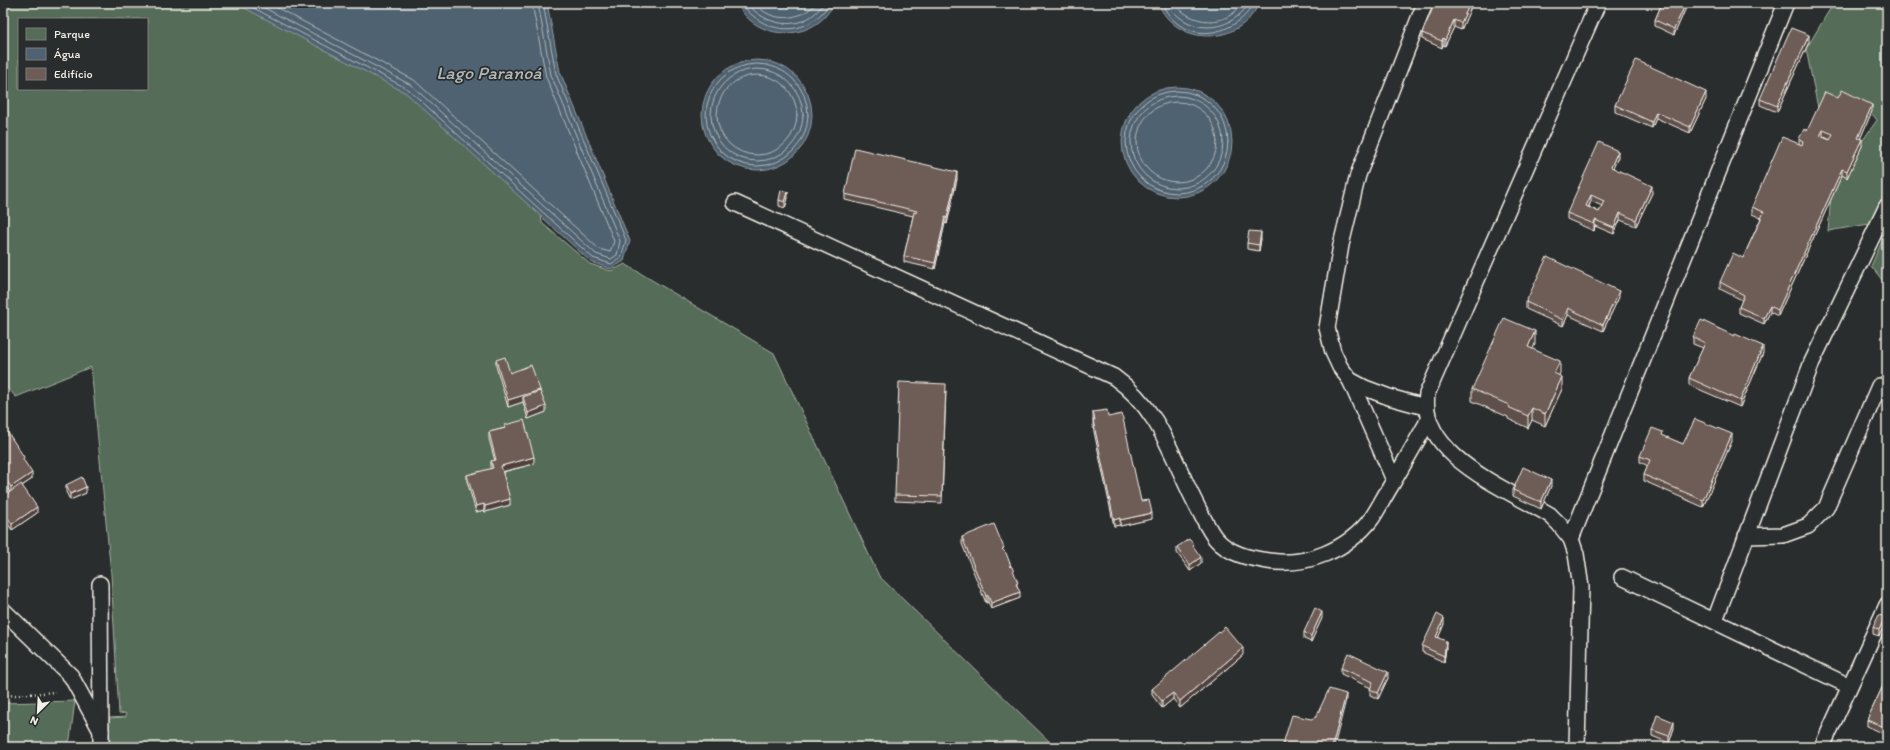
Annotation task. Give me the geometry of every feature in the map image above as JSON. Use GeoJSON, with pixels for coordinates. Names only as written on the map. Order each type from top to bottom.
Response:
{"type":"FeatureCollection","features":[{"type":"Feature","properties":{"kind":"lane"},"geometry":{"type":"LineString","coordinates":[[1394,480],[1350,380],[1340,367],[1327,328],[1342,245],[1358,176],[1424,3]]}},
{"type":"Feature","properties":{"kind":"lane"},"geometry":{"type":"LineString","coordinates":[[735,203],[1114,377],[1138,397],[1162,432],[1176,459],[1192,496],[1216,539],[1227,548],[1243,556],[1281,563],[1317,558],[1329,553],[1355,535],[1372,519],[1394,480],[1426,414],[1427,394],[1598,3]]}},
{"type":"Feature","properties":{"kind":"lane"},"geometry":{"type":"LineString","coordinates":[[1571,539],[1786,3]]}},
{"type":"Feature","properties":{"kind":"lane"},"geometry":{"type":"LineString","coordinates":[[1715,620],[1812,362],[1887,206]]}},
{"type":"Feature","properties":{"kind":"lane"},"geometry":{"type":"LineString","coordinates":[[1350,380],[1426,414],[1438,438],[1457,460],[1480,476],[1550,515],[1571,539],[1576,554],[1581,587],[1577,747]]}},
{"type":"Feature","properties":{"kind":"lane"},"geometry":{"type":"LineString","coordinates":[[1746,536],[1783,535],[1808,526],[1826,508],[1879,386]]}},
{"type":"Feature","properties":{"kind":"lane"},"geometry":{"type":"LineString","coordinates":[[1622,577],[1715,620],[1849,686]]}},
{"type":"Feature","properties":{"kind":"lane"},"geometry":{"type":"LineString","coordinates":[[100,584],[101,747]]}},
{"type":"Feature","properties":{"kind":"lane"},"geometry":{"type":"LineString","coordinates":[[1822,747],[1887,605]]}},
{"type":"Feature","properties":{"kind":"lane"},"geometry":{"type":"LineString","coordinates":[[3,610],[71,676],[101,732]]}},
{"type":"Feature","properties":{"kind":"path"},"geometry":{"type":"LineString","coordinates":[[3,696],[79,691]]}},
{"type":"Feature","properties":{"kind":"green space"},"geometry":{"type":"Polygon","coordinates":[[[3,3],[516,3],[542,223],[590,264],[611,271],[625,264],[774,353],[879,576],[1055,747],[110,747],[109,718],[126,717],[125,713],[119,714],[111,574],[91,367],[16,397],[3,383],[3,3]]]}},
{"type":"Feature","properties":{"kind":"green space"},"geometry":{"type":"Polygon","coordinates":[[[1847,3],[1887,3],[1887,209],[1869,224],[1828,231],[1832,184],[1877,120],[1866,107],[1818,108],[1806,49],[1830,9],[1847,3]]]}},
{"type":"Feature","properties":{"kind":"green space"},"geometry":{"type":"Polygon","coordinates":[[[1887,230],[1887,286],[1871,266],[1887,230]]]}},
{"type":"Feature","properties":{"kind":"green space"},"geometry":{"type":"Polygon","coordinates":[[[75,701],[70,739],[66,747],[3,747],[3,703],[75,701]]]}},
{"type":"Feature","properties":{"kind":"water","name":"Lago Paranoá"},"geometry":{"type":"Polygon","coordinates":[[[225,3],[547,3],[560,72],[630,241],[624,261],[611,269],[591,262],[406,93],[237,4],[225,3]]]}},
{"type":"Feature","properties":{"kind":"water"},"geometry":{"type":"Polygon","coordinates":[[[737,3],[835,3],[826,16],[809,28],[797,32],[785,33],[774,32],[762,28],[752,22],[743,14],[737,3]]]}},
{"type":"Feature","properties":{"kind":"water"},"geometry":{"type":"Polygon","coordinates":[[[1158,3],[1259,3],[1250,17],[1238,28],[1223,34],[1208,36],[1193,34],[1179,28],[1167,17],[1158,3]]]}},
{"type":"Feature","properties":{"kind":"water"},"geometry":{"type":"Polygon","coordinates":[[[757,60],[778,64],[796,76],[808,94],[812,115],[808,136],[796,154],[778,166],[757,170],[736,166],[718,154],[706,136],[702,115],[706,94],[718,76],[736,64],[757,60]]]}},
{"type":"Feature","properties":{"kind":"water"},"geometry":{"type":"Polygon","coordinates":[[[1177,87],[1188,88],[1198,92],[1216,103],[1227,121],[1231,131],[1231,153],[1227,163],[1216,181],[1198,192],[1188,196],[1177,197],[1166,196],[1156,192],[1138,181],[1127,163],[1123,153],[1122,142],[1123,131],[1127,121],[1138,103],[1156,92],[1166,88],[1177,87]]]}},
{"type":"Feature","properties":{"kind":"building"},"geometry":{"type":"Polygon","coordinates":[[[1435,3],[1470,3],[1461,23],[1454,20],[1445,40],[1443,38],[1442,41],[1422,33],[1435,3]]]}},
{"type":"Feature","properties":{"kind":"building"},"geometry":{"type":"Polygon","coordinates":[[[1662,3],[1686,3],[1674,29],[1655,20],[1662,3]]]}},
{"type":"Feature","properties":{"kind":"building"},"geometry":{"type":"Polygon","coordinates":[[[1791,28],[1809,35],[1777,106],[1760,99],[1791,28]]]}},
{"type":"Feature","properties":{"kind":"building"},"geometry":{"type":"Polygon","coordinates":[[[1636,60],[1706,92],[1690,127],[1656,112],[1652,122],[1615,105],[1636,60]]]}},
{"type":"Feature","properties":{"kind":"building"},"geometry":{"type":"Polygon","coordinates":[[[1842,90],[1872,105],[1858,138],[1862,139],[1847,171],[1842,169],[1778,310],[1770,306],[1764,318],[1739,307],[1744,295],[1720,282],[1733,253],[1743,258],[1764,212],[1752,207],[1782,137],[1802,145],[1803,141],[1799,139],[1804,129],[1807,131],[1825,92],[1838,98],[1842,90]],[[1823,130],[1820,136],[1830,140],[1833,134],[1823,130]]]}},
{"type":"Feature","properties":{"kind":"building"},"geometry":{"type":"Polygon","coordinates":[[[1599,142],[1618,151],[1611,167],[1652,186],[1636,220],[1620,213],[1614,228],[1595,220],[1594,224],[1567,213],[1599,142]],[[1591,195],[1586,206],[1599,212],[1604,201],[1591,195]]]}},
{"type":"Feature","properties":{"kind":"building"},"geometry":{"type":"Polygon","coordinates":[[[855,148],[957,172],[935,263],[904,256],[914,212],[916,213],[917,211],[845,194],[855,148]]]}},
{"type":"Feature","properties":{"kind":"building"},"geometry":{"type":"Polygon","coordinates":[[[781,190],[788,192],[785,202],[779,200],[781,190]]]}},
{"type":"Feature","properties":{"kind":"building"},"geometry":{"type":"Polygon","coordinates":[[[1249,231],[1261,232],[1259,245],[1247,243],[1249,231]]]}},
{"type":"Feature","properties":{"kind":"building"},"geometry":{"type":"Polygon","coordinates":[[[1547,257],[1619,291],[1603,325],[1568,308],[1563,320],[1526,302],[1547,257]]]}},
{"type":"Feature","properties":{"kind":"building"},"geometry":{"type":"Polygon","coordinates":[[[1504,318],[1535,331],[1528,347],[1560,361],[1554,373],[1562,377],[1545,414],[1532,408],[1528,416],[1508,407],[1509,405],[1472,389],[1504,318]]]}},
{"type":"Feature","properties":{"kind":"building"},"geometry":{"type":"Polygon","coordinates":[[[1701,320],[1734,336],[1735,334],[1763,346],[1740,401],[1689,378],[1705,343],[1693,337],[1701,320]]]}},
{"type":"Feature","properties":{"kind":"building"},"geometry":{"type":"Polygon","coordinates":[[[505,357],[510,373],[531,365],[540,390],[508,400],[496,360],[505,357]]]}},
{"type":"Feature","properties":{"kind":"building"},"geometry":{"type":"Polygon","coordinates":[[[899,382],[946,384],[942,496],[895,495],[899,382]]]}},
{"type":"Feature","properties":{"kind":"building"},"geometry":{"type":"Polygon","coordinates":[[[540,391],[546,406],[528,413],[523,397],[540,391]]]}},
{"type":"Feature","properties":{"kind":"building"},"geometry":{"type":"Polygon","coordinates":[[[1107,410],[1108,417],[1122,414],[1141,501],[1149,500],[1152,513],[1114,520],[1093,420],[1095,420],[1093,412],[1107,410]]]}},
{"type":"Feature","properties":{"kind":"building"},"geometry":{"type":"Polygon","coordinates":[[[1695,419],[1732,434],[1703,500],[1644,475],[1650,460],[1640,456],[1652,428],[1663,432],[1662,435],[1683,444],[1695,419]]]}},
{"type":"Feature","properties":{"kind":"building"},"geometry":{"type":"Polygon","coordinates":[[[524,420],[534,457],[501,466],[510,499],[485,506],[484,504],[476,506],[467,475],[493,468],[491,461],[496,460],[489,432],[506,428],[505,425],[524,420]]]}},
{"type":"Feature","properties":{"kind":"building"},"geometry":{"type":"Polygon","coordinates":[[[3,425],[24,457],[23,459],[32,473],[11,487],[5,478],[3,479],[3,425]]]}},
{"type":"Feature","properties":{"kind":"building"},"geometry":{"type":"Polygon","coordinates":[[[1523,467],[1551,480],[1541,502],[1513,490],[1523,467]]]}},
{"type":"Feature","properties":{"kind":"building"},"geometry":{"type":"Polygon","coordinates":[[[82,477],[86,487],[70,494],[66,485],[82,477]]]}},
{"type":"Feature","properties":{"kind":"building"},"geometry":{"type":"Polygon","coordinates":[[[21,484],[37,507],[12,524],[3,511],[3,497],[21,484]]]}},
{"type":"Feature","properties":{"kind":"building"},"geometry":{"type":"Polygon","coordinates":[[[994,524],[1004,548],[1002,549],[1006,553],[1011,566],[1009,566],[1012,567],[1018,583],[1016,584],[1020,592],[991,603],[988,595],[986,596],[962,537],[994,524]]]}},
{"type":"Feature","properties":{"kind":"building"},"geometry":{"type":"Polygon","coordinates":[[[1189,539],[1201,557],[1190,565],[1177,547],[1189,539]]]}},
{"type":"Feature","properties":{"kind":"building"},"geometry":{"type":"Polygon","coordinates":[[[1315,608],[1322,612],[1311,636],[1304,632],[1315,608]]]}},
{"type":"Feature","properties":{"kind":"building"},"geometry":{"type":"Polygon","coordinates":[[[1437,614],[1444,618],[1436,637],[1446,641],[1444,656],[1422,646],[1437,614]]]}},
{"type":"Feature","properties":{"kind":"building"},"geometry":{"type":"Polygon","coordinates":[[[1879,615],[1885,617],[1879,630],[1873,627],[1879,615]]]}},
{"type":"Feature","properties":{"kind":"building"},"geometry":{"type":"Polygon","coordinates":[[[1225,627],[1243,648],[1180,701],[1173,693],[1162,701],[1152,689],[1225,627]]]}},
{"type":"Feature","properties":{"kind":"building"},"geometry":{"type":"Polygon","coordinates":[[[1348,653],[1388,672],[1378,693],[1370,689],[1373,682],[1341,668],[1348,653]]]}},
{"type":"Feature","properties":{"kind":"building"},"geometry":{"type":"Polygon","coordinates":[[[1887,677],[1887,728],[1867,720],[1887,677]]]}},
{"type":"Feature","properties":{"kind":"building"},"geometry":{"type":"Polygon","coordinates":[[[1329,689],[1346,694],[1332,747],[1282,747],[1292,715],[1311,719],[1316,717],[1329,689]]]}},
{"type":"Feature","properties":{"kind":"building"},"geometry":{"type":"Polygon","coordinates":[[[1657,715],[1674,722],[1669,736],[1652,730],[1657,715]]]}}]}
